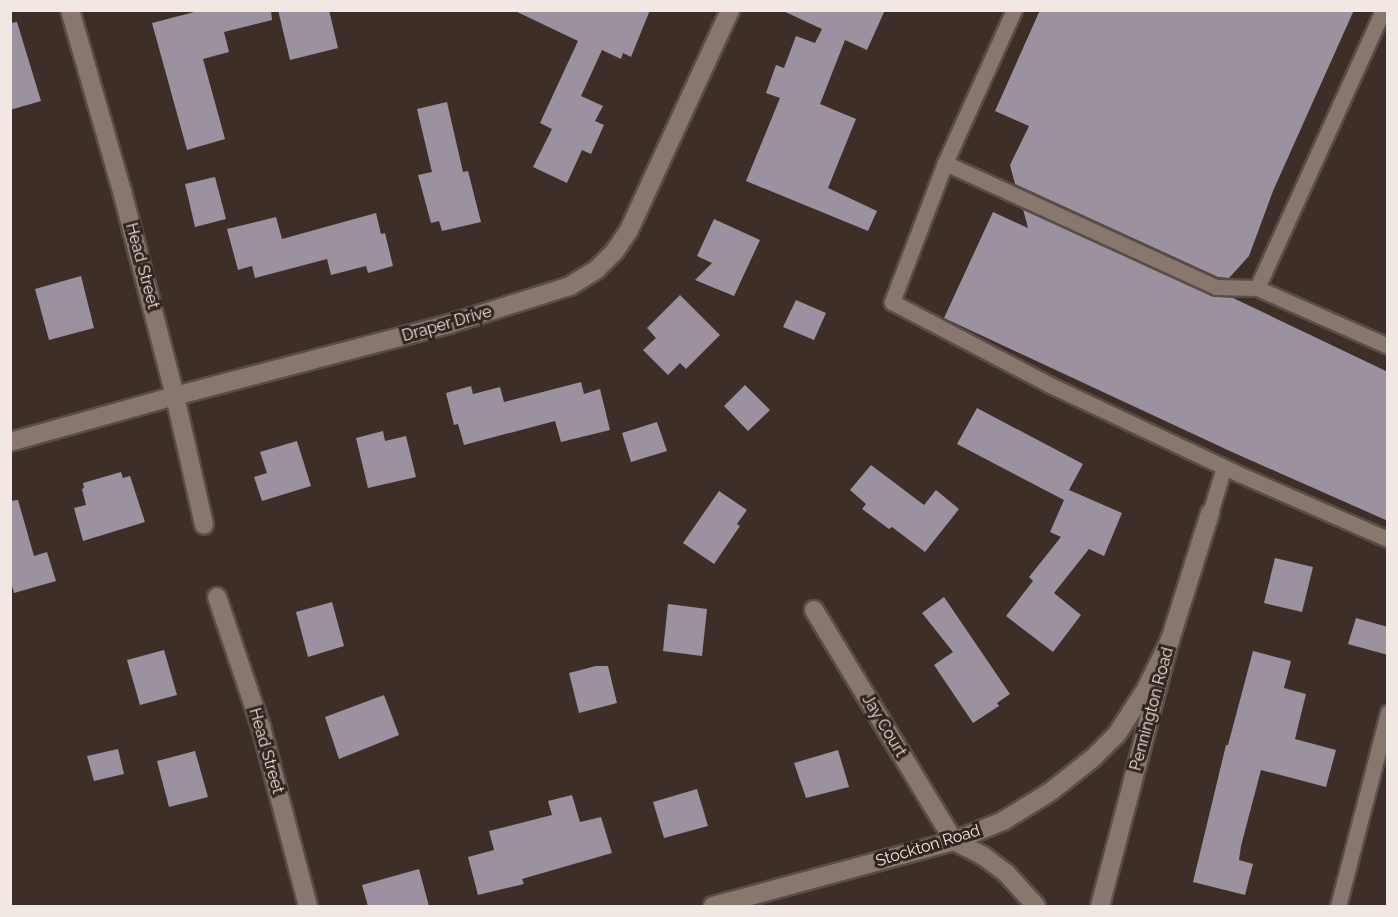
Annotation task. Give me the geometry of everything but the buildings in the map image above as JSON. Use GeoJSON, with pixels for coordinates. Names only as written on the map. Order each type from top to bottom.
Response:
{"type":"FeatureCollection","features":[{"type":"Feature","properties":{"kind":"street","name":"Head Street"},"geometry":{"type":"LineString","coordinates":[[70,10],[122,191],[175,396],[204,525]]}},
{"type":"Feature","properties":{"kind":"street","name":"Draper Drive"},"geometry":{"type":"LineString","coordinates":[[10,442],[449,324],[570,286],[597,269],[615,251],[629,230],[730,10]]}},
{"type":"Feature","properties":{"kind":"street","name":"Pennington Road"},"geometry":{"type":"LineString","coordinates":[[1100,906],[1170,640],[1210,513]]}},
{"type":"Feature","properties":{"kind":"street","name":"Head Street"},"geometry":{"type":"LineString","coordinates":[[217,597],[261,727],[308,906]]}},
{"type":"Feature","properties":{"kind":"street","name":"Jay Court"},"geometry":{"type":"LineString","coordinates":[[814,610],[954,841]]}},
{"type":"Feature","properties":{"kind":"street","name":"Stockton Road"},"geometry":{"type":"LineString","coordinates":[[713,906],[954,841],[1003,821],[1050,792],[1094,758],[1117,734],[1146,689],[1170,640]]}},
{"type":"Feature","properties":{"kind":"street"},"geometry":{"type":"LineString","coordinates":[[954,841],[981,855],[1007,874],[1036,906]]}},
{"type":"Feature","properties":{"kind":"lane"},"geometry":{"type":"LineString","coordinates":[[1014,10],[945,163],[892,302],[1050,385],[1224,467],[1388,539]]}},
{"type":"Feature","properties":{"kind":"lane"},"geometry":{"type":"LineString","coordinates":[[1257,288],[1383,10]]}},
{"type":"Feature","properties":{"kind":"lane"},"geometry":{"type":"LineString","coordinates":[[945,163],[1216,287],[1257,288],[1388,346]]}},
{"type":"Feature","properties":{"kind":"lane"},"geometry":{"type":"LineString","coordinates":[[1210,513],[1224,467]]}},
{"type":"Feature","properties":{"kind":"lane"},"geometry":{"type":"LineString","coordinates":[[1338,906],[1388,712]]}}]}
